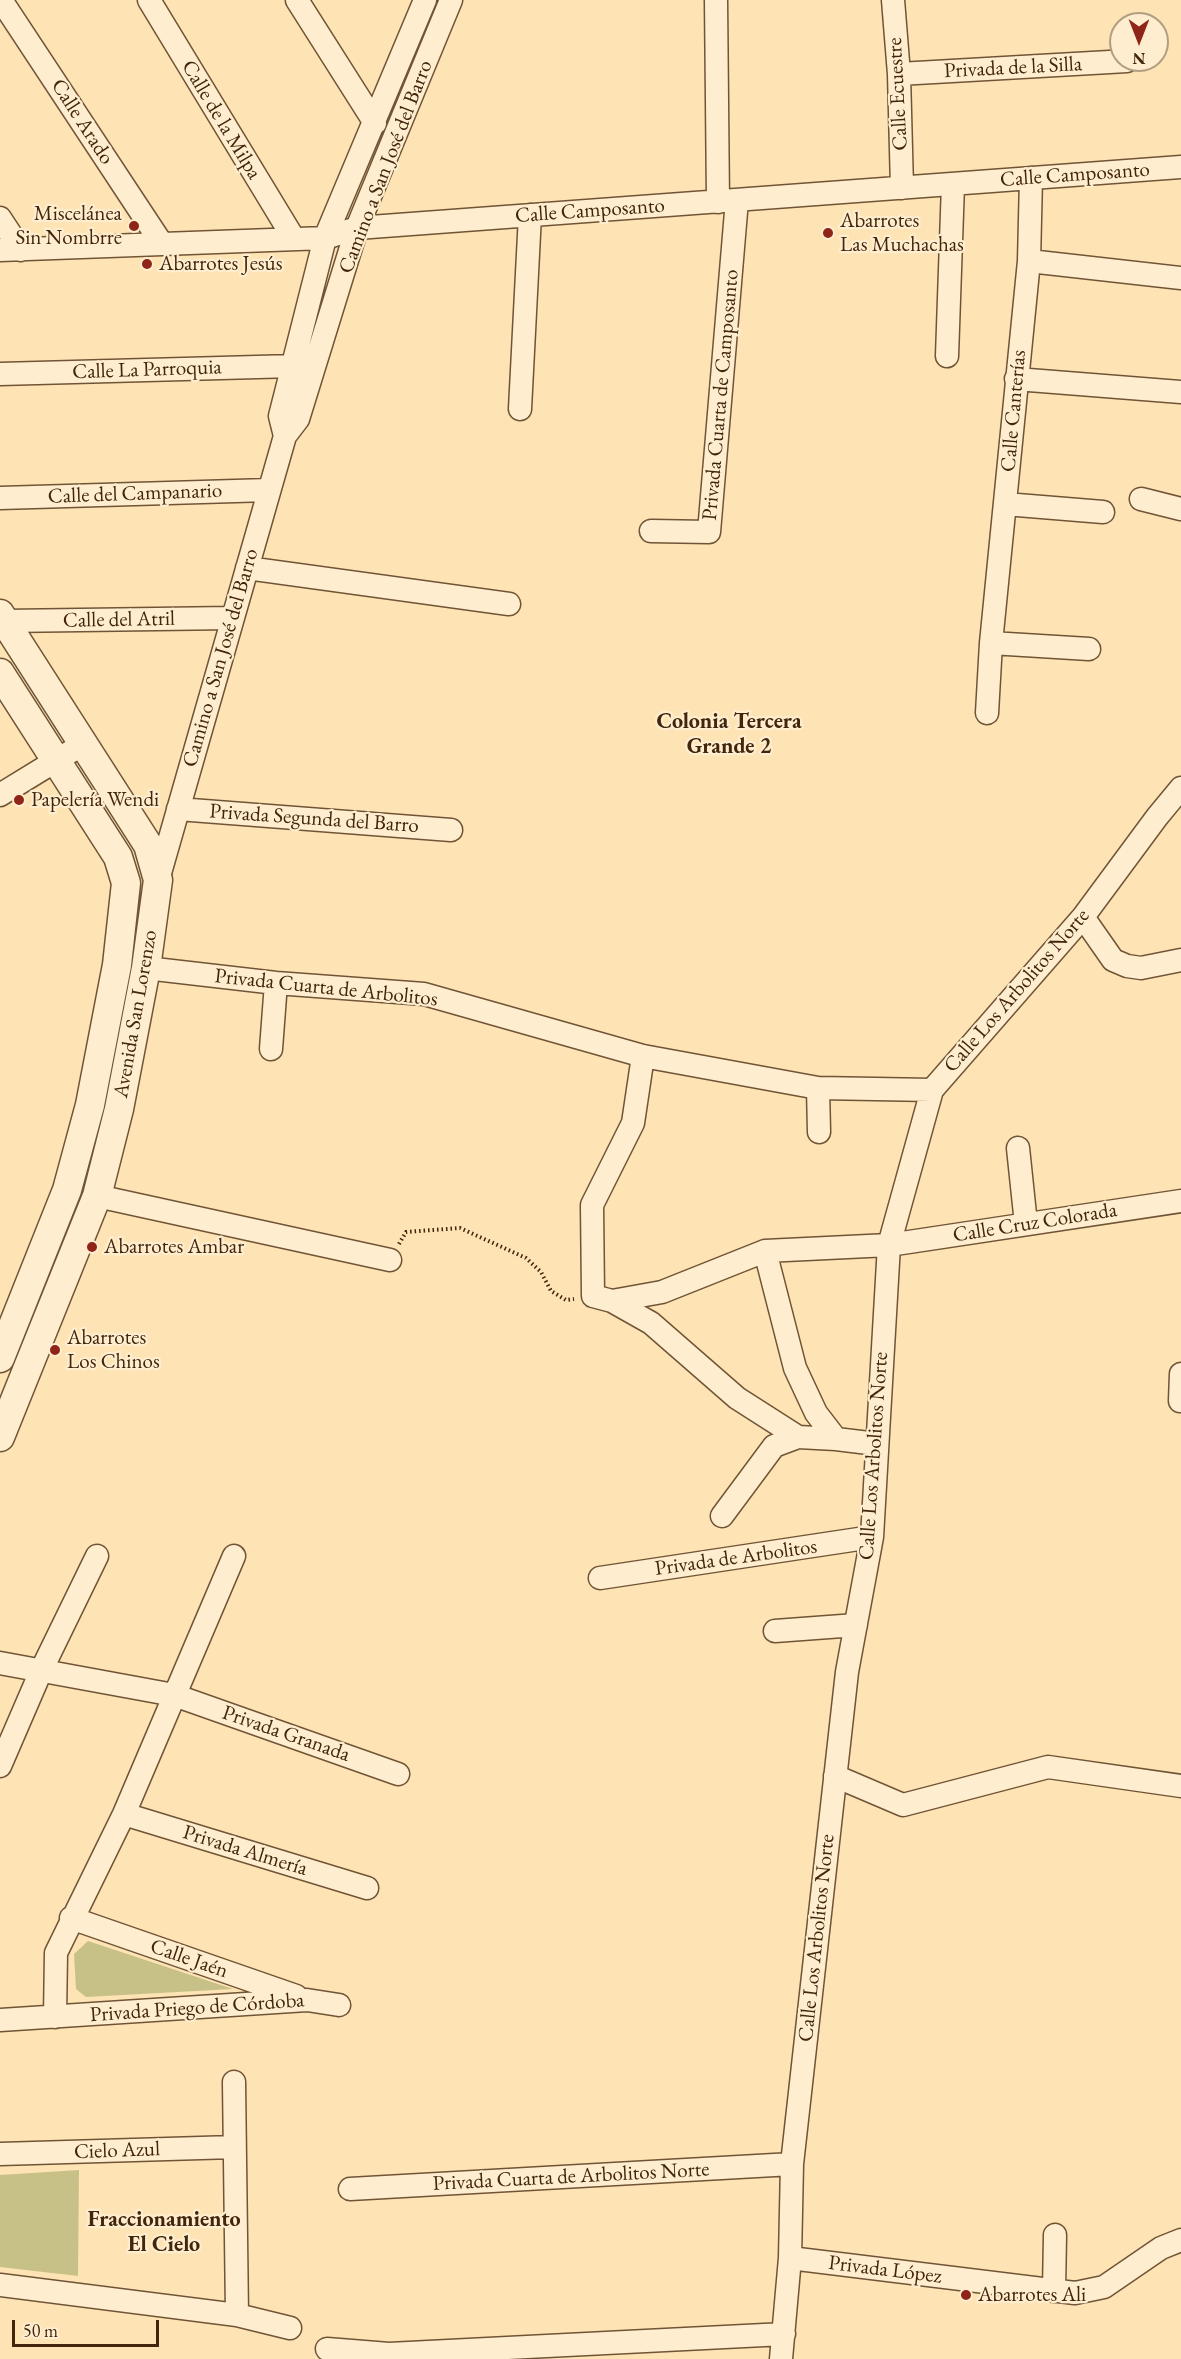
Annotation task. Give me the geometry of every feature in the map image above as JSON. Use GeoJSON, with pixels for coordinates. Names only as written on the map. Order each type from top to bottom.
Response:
{"type":"FeatureCollection","features":[{"type":"Feature","properties":{"kind":"street","name":"Calle Arado"},"geometry":{"type":"LineString","coordinates":[[1,0],[162,244]]}},
{"type":"Feature","properties":{"kind":"street","name":"Calle de la Milpa"},"geometry":{"type":"LineString","coordinates":[[149,0],[294,239]]}},
{"type":"Feature","properties":{"kind":"street"},"geometry":{"type":"LineString","coordinates":[[297,0],[375,123]]}},
{"type":"Feature","properties":{"kind":"street","name":"Camino a San José del Barro"},"geometry":{"type":"LineString","coordinates":[[285,435],[280,416],[325,238],[425,0]]}},
{"type":"Feature","properties":{"kind":"street","name":"Camino a San José del Barro"},"geometry":{"type":"LineString","coordinates":[[158,880],[285,435],[298,419],[357,228],[451,0]]}},
{"type":"Feature","properties":{"kind":"street"},"geometry":{"type":"LineString","coordinates":[[716,0],[727,201]]}},
{"type":"Feature","properties":{"kind":"street","name":"Calle Ecuestre"},"geometry":{"type":"LineString","coordinates":[[893,0],[899,74],[902,188]]}},
{"type":"Feature","properties":{"kind":"street","name":"Privada de la Silla"},"geometry":{"type":"LineString","coordinates":[[899,74],[1109,62]]}},
{"type":"Feature","properties":{"kind":"street","name":"Calle Camposanto"},"geometry":{"type":"LineString","coordinates":[[10,250],[325,238],[357,228],[1181,167]]}},
{"type":"Feature","properties":{"kind":"street","name":"Calle Canterías"},"geometry":{"type":"LineString","coordinates":[[987,712],[991,643],[1029,261],[1031,178]]}},
{"type":"Feature","properties":{"kind":"street"},"geometry":{"type":"LineString","coordinates":[[947,356],[953,184]]}},
{"type":"Feature","properties":{"kind":"street","name":"Privada Cuarta de Camposanto"},"geometry":{"type":"LineString","coordinates":[[651,531],[709,532],[727,201]]}},
{"type":"Feature","properties":{"kind":"street"},"geometry":{"type":"LineString","coordinates":[[520,409],[530,215]]}},
{"type":"Feature","properties":{"kind":"street"},"geometry":{"type":"LineString","coordinates":[[0,218],[10,250]]}},
{"type":"Feature","properties":{"kind":"street"},"geometry":{"type":"LineString","coordinates":[[1029,261],[1181,278]]}},
{"type":"Feature","properties":{"kind":"street","name":"Calle La Parroquia"},"geometry":{"type":"LineString","coordinates":[[0,374],[294,366]]}},
{"type":"Feature","properties":{"kind":"street"},"geometry":{"type":"LineString","coordinates":[[1016,379],[1181,392]]}},
{"type":"Feature","properties":{"kind":"street","name":"Calle del Campanario"},"geometry":{"type":"LineString","coordinates":[[0,498],[269,490]]}},
{"type":"Feature","properties":{"kind":"street"},"geometry":{"type":"LineString","coordinates":[[1141,499],[1181,510]]}},
{"type":"Feature","properties":{"kind":"street"},"geometry":{"type":"LineString","coordinates":[[1005,504],[1103,512]]}},
{"type":"Feature","properties":{"kind":"street"},"geometry":{"type":"LineString","coordinates":[[247,568],[509,604]]}},
{"type":"Feature","properties":{"kind":"street","name":"Calle del Atril"},"geometry":{"type":"LineString","coordinates":[[2,617],[232,618]]}},
{"type":"Feature","properties":{"kind":"street","name":"Avenida San Lorenzo"},"geometry":{"type":"LineString","coordinates":[[0,1437],[97,1196],[119,1109],[146,968],[158,880],[148,845],[2,617]]}},
{"type":"Feature","properties":{"kind":"street"},"geometry":{"type":"LineString","coordinates":[[991,643],[1089,649]]}},
{"type":"Feature","properties":{"kind":"street","name":"Avenida San Lorenzo"},"geometry":{"type":"LineString","coordinates":[[0,673],[118,857],[126,882],[117,965],[90,1105],[67,1191],[0,1358]]}},
{"type":"Feature","properties":{"kind":"street"},"geometry":{"type":"LineString","coordinates":[[0,795],[83,744]]}},
{"type":"Feature","properties":{"kind":"street","name":"Calle Los Arbolitos Norte"},"geometry":{"type":"LineString","coordinates":[[781,2359],[790,2258],[792,2164],[847,1672],[872,1537],[889,1245],[932,1090],[1083,917],[1181,788]]}},
{"type":"Feature","properties":{"kind":"street","name":"Privada Segunda del Barro"},"geometry":{"type":"LineString","coordinates":[[178,809],[451,830]]}},
{"type":"Feature","properties":{"kind":"street"},"geometry":{"type":"LineString","coordinates":[[1157,817],[1181,814]]}},
{"type":"Feature","properties":{"kind":"street"},"geometry":{"type":"LineString","coordinates":[[126,882],[158,880]]}},
{"type":"Feature","properties":{"kind":"street"},"geometry":{"type":"LineString","coordinates":[[1083,917],[1113,960],[1127,966],[1141,968],[1181,960]]}},
{"type":"Feature","properties":{"kind":"street","name":"Privada Cuarta de Arbolitos"},"geometry":{"type":"LineString","coordinates":[[146,968],[276,983],[424,994],[643,1056],[818,1088],[932,1090]]}},
{"type":"Feature","properties":{"kind":"street"},"geometry":{"type":"LineString","coordinates":[[271,1049],[276,983]]}},
{"type":"Feature","properties":{"kind":"street"},"geometry":{"type":"LineString","coordinates":[[643,1056],[633,1123],[592,1205],[602,1299],[651,1323],[737,1398],[798,1437]]}},
{"type":"Feature","properties":{"kind":"street"},"geometry":{"type":"LineString","coordinates":[[818,1088],[819,1132]]}},
{"type":"Feature","properties":{"kind":"street"},"geometry":{"type":"LineString","coordinates":[[1018,1148],[1026,1224]]}},
{"type":"Feature","properties":{"kind":"street"},"geometry":{"type":"LineString","coordinates":[[97,1196],[390,1260]]}},
{"type":"Feature","properties":{"kind":"street","name":"Calle Cruz Colorada"},"geometry":{"type":"LineString","coordinates":[[602,1299],[662,1292],[765,1251],[889,1245],[1181,1201]]}},
{"type":"Feature","properties":{"kind":"street"},"geometry":{"type":"LineString","coordinates":[[765,1251],[795,1368],[816,1413],[836,1438]]}},
{"type":"Feature","properties":{"kind":"street"},"geometry":{"type":"LineString","coordinates":[[1180,1401],[1181,1374]]}},
{"type":"Feature","properties":{"kind":"street"},"geometry":{"type":"LineString","coordinates":[[722,1516],[774,1446],[798,1437],[836,1438],[877,1444]]}},
{"type":"Feature","properties":{"kind":"street","name":"Privada de Arbolitos"},"geometry":{"type":"LineString","coordinates":[[600,1578],[872,1537]]}},
{"type":"Feature","properties":{"kind":"street"},"geometry":{"type":"LineString","coordinates":[[0,1766],[41,1671],[97,1556]]}},
{"type":"Feature","properties":{"kind":"street"},"geometry":{"type":"LineString","coordinates":[[55,2017],[56,1953],[71,1918],[124,1814],[234,1556]]}},
{"type":"Feature","properties":{"kind":"street"},"geometry":{"type":"LineString","coordinates":[[775,1631],[855,1625]]}},
{"type":"Feature","properties":{"kind":"street","name":"Privada Granada"},"geometry":{"type":"LineString","coordinates":[[0,1663],[174,1695],[398,1774]]}},
{"type":"Feature","properties":{"kind":"street"},"geometry":{"type":"LineString","coordinates":[[835,1776],[903,1805],[1048,1767],[1181,1786]]}},
{"type":"Feature","properties":{"kind":"street","name":"Privada Almería"},"geometry":{"type":"LineString","coordinates":[[124,1814],[367,1888]]}},
{"type":"Feature","properties":{"kind":"street","name":"Calle Jaén"},"geometry":{"type":"LineString","coordinates":[[71,1918],[307,2000]]}},
{"type":"Feature","properties":{"kind":"street","name":"Privada Priego de Córdoba"},"geometry":{"type":"LineString","coordinates":[[0,2020],[307,2000],[339,2005]]}},
{"type":"Feature","properties":{"kind":"street"},"geometry":{"type":"LineString","coordinates":[[234,2082],[237,2315]]}},
{"type":"Feature","properties":{"kind":"street","name":"Cielo Azul"},"geometry":{"type":"LineString","coordinates":[[0,2154],[234,2147]]}},
{"type":"Feature","properties":{"kind":"street","name":"Privada Cuarta de Arbolitos Norte"},"geometry":{"type":"LineString","coordinates":[[350,2189],[792,2164]]}},
{"type":"Feature","properties":{"kind":"street"},"geometry":{"type":"LineString","coordinates":[[1054,2291],[1055,2235]]}},
{"type":"Feature","properties":{"kind":"street","name":"Privada López"},"geometry":{"type":"LineString","coordinates":[[790,2258],[1075,2294],[1104,2287],[1161,2248],[1181,2240]]}},
{"type":"Feature","properties":{"kind":"street"},"geometry":{"type":"LineString","coordinates":[[0,2285],[237,2315],[290,2328]]}},
{"type":"Feature","properties":{"kind":"street"},"geometry":{"type":"LineString","coordinates":[[327,2349],[389,2354],[784,2334]]}},
{"type":"Feature","properties":{"kind":"path"},"geometry":{"type":"LineString","coordinates":[[390,1260],[406,1232],[460,1228],[526,1258],[541,1272],[551,1291],[566,1300],[602,1299]]}},
{"type":"Feature","properties":{"kind":"shaded area"},"geometry":{"type":"Polygon","coordinates":[[[88,1941],[233,1989],[86,1997],[76,1989],[74,1954],[88,1941]]]}},
{"type":"Feature","properties":{"kind":"shaded area"},"geometry":{"type":"Polygon","coordinates":[[[79,2170],[78,2276],[0,2267],[0,2175],[79,2170]]]}},
{"type":"Feature","properties":{"kind":"place","name":"Miscelánea Sin Nombrre"},"geometry":{"type":"Point","coordinates":[134,226]}},
{"type":"Feature","properties":{"kind":"place","name":"Abarrotes Las Muchachas"},"geometry":{"type":"Point","coordinates":[828,233]}},
{"type":"Feature","properties":{"kind":"place","name":"Abarrotes Jesús"},"geometry":{"type":"Point","coordinates":[147,264]}},
{"type":"Feature","properties":{"kind":"place","name":"Papelería Wendi"},"geometry":{"type":"Point","coordinates":[19,800]}},
{"type":"Feature","properties":{"kind":"place","name":"Abarrotes Ambar"},"geometry":{"type":"Point","coordinates":[92,1247]}},
{"type":"Feature","properties":{"kind":"place","name":"Abarrotes Los Chinos"},"geometry":{"type":"Point","coordinates":[55,1350]}},
{"type":"Feature","properties":{"kind":"place","name":"Abarrotes Ali"},"geometry":{"type":"Point","coordinates":[966,2295]}},
{"type":"Feature","properties":{"kind":"district","name":"Colonia Tercera Grande 2"},"geometry":{"type":"Point","coordinates":[729,734]}},
{"type":"Feature","properties":{"kind":"district","name":"Fraccionamiento El Cielo"},"geometry":{"type":"Point","coordinates":[164,2232]}}]}
